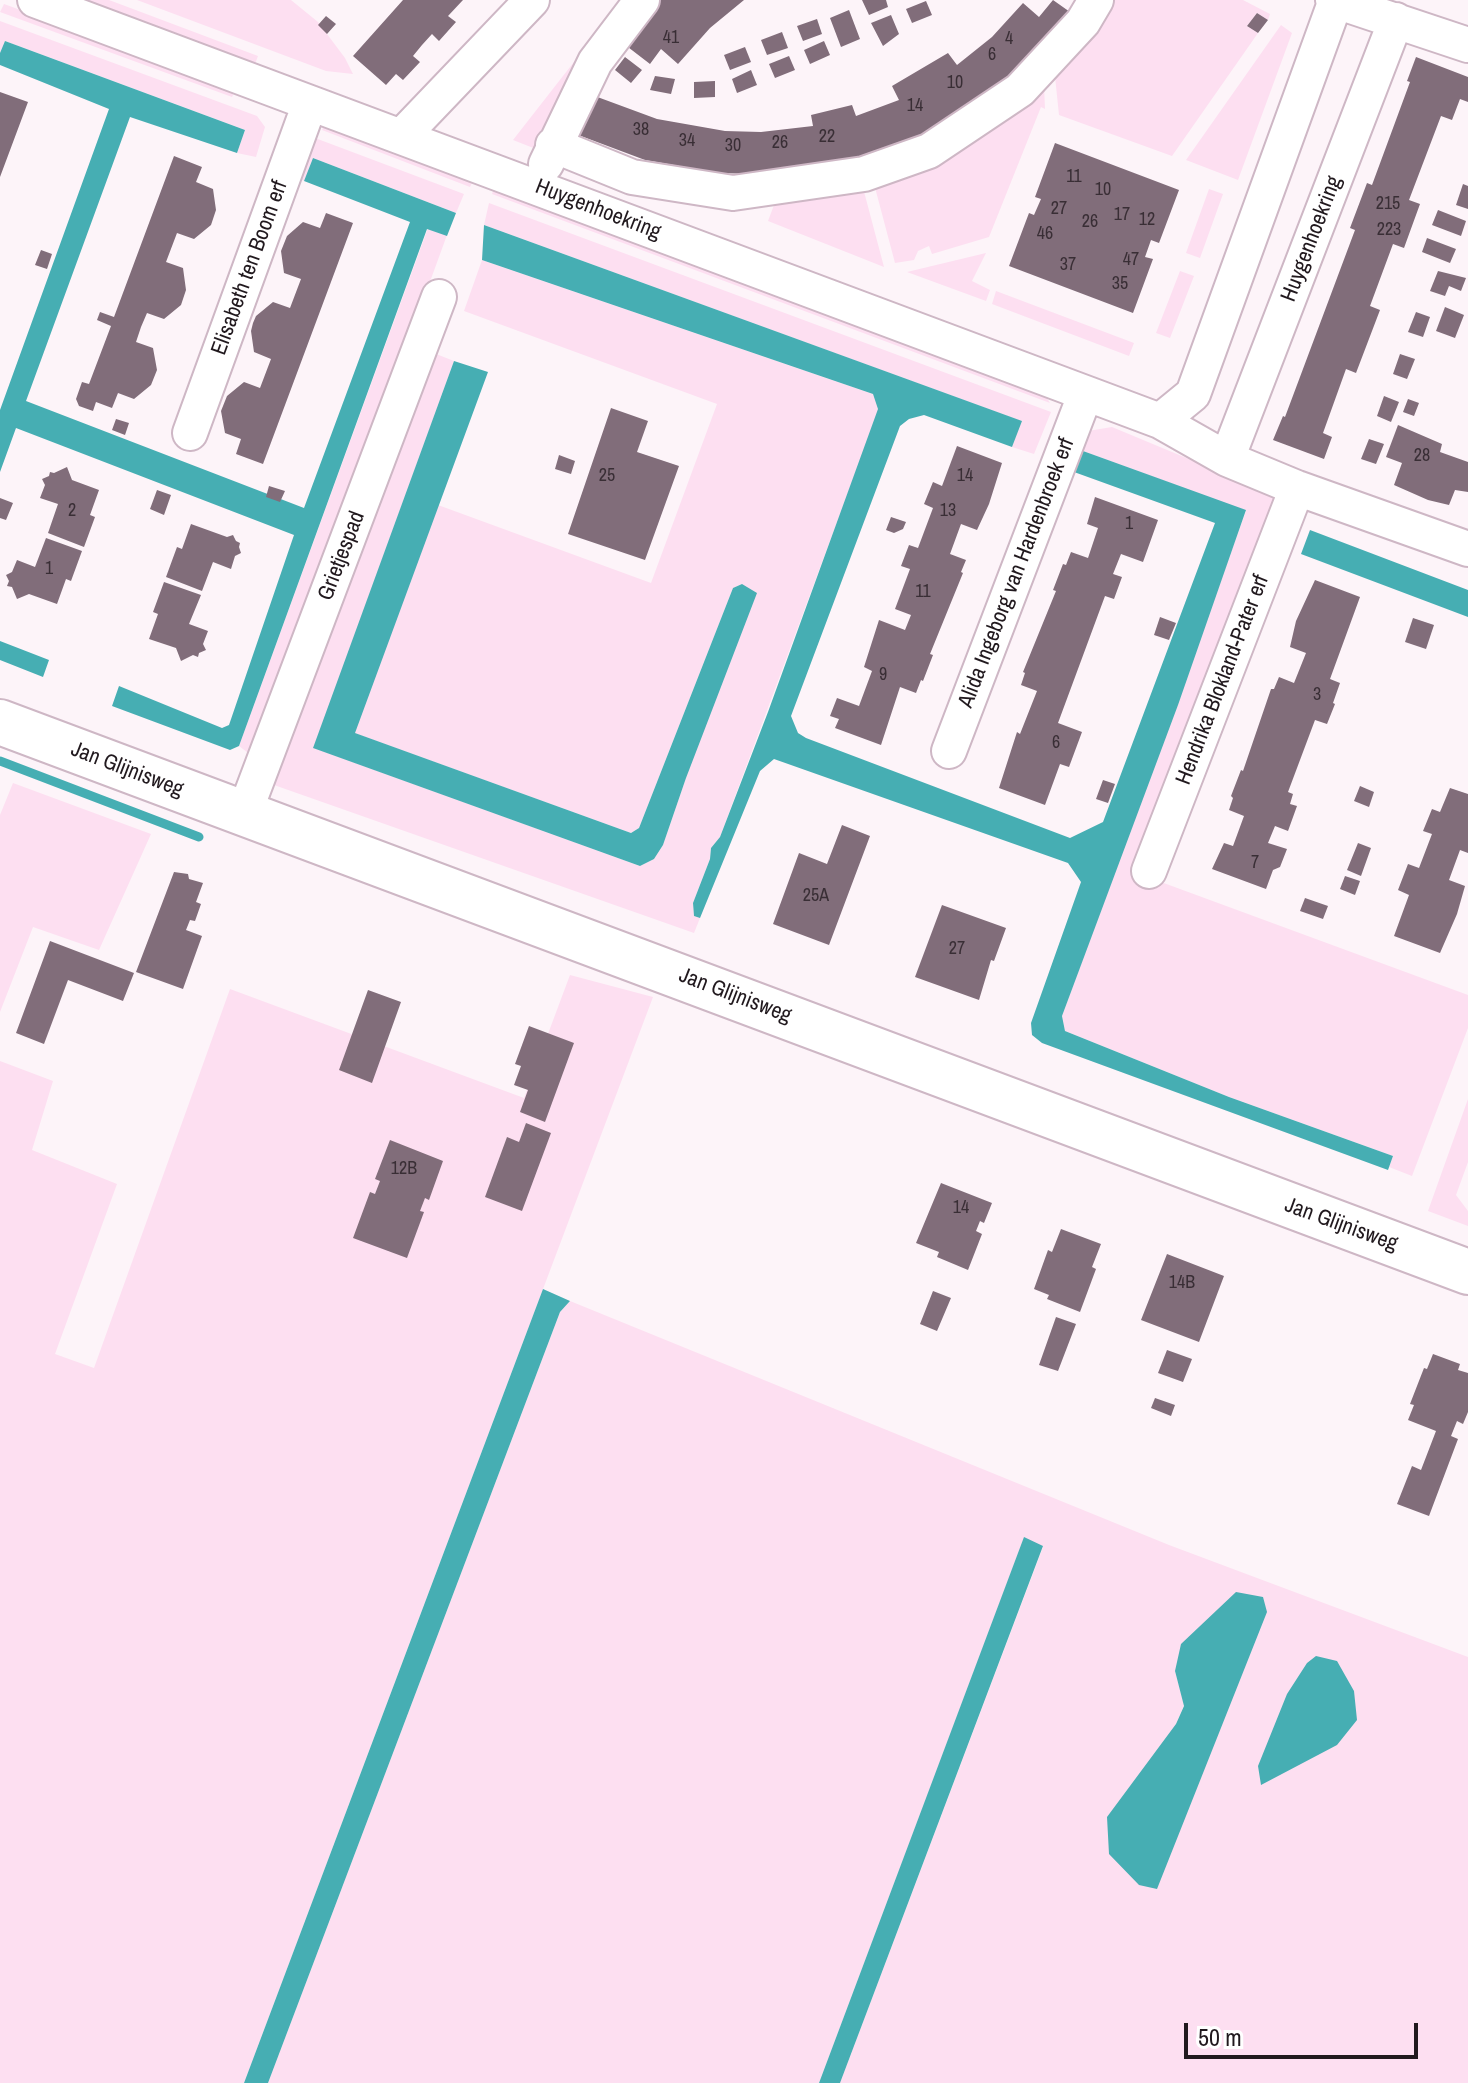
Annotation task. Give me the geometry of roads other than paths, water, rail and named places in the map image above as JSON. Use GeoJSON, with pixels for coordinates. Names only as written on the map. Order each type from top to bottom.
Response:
{"type":"FeatureCollection","features":[{"type":"Feature","properties":{"kind":"street","name":"Huygenhoekring"},"geometry":{"type":"LineString","coordinates":[[35,0],[1160,421],[1227,459],[1297,488],[1468,549]]}},
{"type":"Feature","properties":{"kind":"street"},"geometry":{"type":"LineString","coordinates":[[402,136],[532,0]]}},
{"type":"Feature","properties":{"kind":"street"},"geometry":{"type":"LineString","coordinates":[[537,187],[553,145],[595,62],[642,0]]}},
{"type":"Feature","properties":{"kind":"street"},"geometry":{"type":"LineString","coordinates":[[553,145],[632,177],[733,193],[864,174],[929,151],[1020,90],[1083,22],[1096,0]]}},
{"type":"Feature","properties":{"kind":"street"},"geometry":{"type":"LineString","coordinates":[[1160,421],[1193,394],[1335,1],[1468,45]]}},
{"type":"Feature","properties":{"kind":"street","name":"Huygenhoekring"},"geometry":{"type":"LineString","coordinates":[[1227,459],[1396,20]]}},
{"type":"Feature","properties":{"kind":"street","name":"Elisabeth ten Boom erf"},"geometry":{"type":"LineString","coordinates":[[190,433],[310,103]]}},
{"type":"Feature","properties":{"kind":"street","name":"Grietjespad"},"geometry":{"type":"LineString","coordinates":[[244,814],[439,297]]}},
{"type":"Feature","properties":{"kind":"street","name":"Alida Ingeborg van Hardenbroek erf"},"geometry":{"type":"LineString","coordinates":[[949,751],[1085,395]]}},
{"type":"Feature","properties":{"kind":"street","name":"Hendrika Blokland-Pater erf"},"geometry":{"type":"LineString","coordinates":[[1149,871],[1297,488]]}},
{"type":"Feature","properties":{"kind":"street","name":"Jan Glijnisweg"},"geometry":{"type":"LineString","coordinates":[[0,722],[1468,1272]]}},
{"type":"Feature","properties":{"kind":"water"},"geometry":{"type":"Polygon","coordinates":[[[5,41],[245,130],[237,153],[130,117],[26,401],[304,508],[410,222],[304,181],[313,158],[456,213],[447,236],[427,229],[239,746],[230,750],[112,706],[119,686],[222,728],[229,725],[294,535],[16,428],[0,472],[0,410],[109,109],[0,65],[0,53],[5,41]]]}},
{"type":"Feature","properties":{"kind":"water"},"geometry":{"type":"Polygon","coordinates":[[[484,225],[1022,421],[1012,447],[924,415],[909,419],[900,426],[791,716],[798,733],[806,738],[1070,838],[1103,822],[1215,523],[1074,472],[1083,451],[1246,510],[1178,705],[1062,1016],[1065,1031],[1229,1097],[1393,1156],[1388,1170],[1042,1043],[1032,1035],[1031,1023],[1081,882],[1068,863],[774,759],[760,771],[700,918],[694,916],[693,903],[710,859],[711,848],[720,837],[768,712],[878,409],[873,394],[482,260],[484,225]]]}},
{"type":"Feature","properties":{"kind":"water"},"geometry":{"type":"Polygon","coordinates":[[[454,361],[488,372],[355,733],[631,833],[639,828],[733,588],[742,584],[757,593],[663,845],[654,859],[640,866],[313,748],[454,361]]]}},
{"type":"Feature","properties":{"kind":"water"},"geometry":{"type":"Polygon","coordinates":[[[1310,530],[1468,590],[1468,617],[1301,554],[1310,530]]]}},
{"type":"Feature","properties":{"kind":"water"},"geometry":{"type":"Polygon","coordinates":[[[0,641],[49,660],[43,677],[0,660],[0,641]]]}},
{"type":"Feature","properties":{"kind":"water"},"geometry":{"type":"Polygon","coordinates":[[[543,1289],[570,1301],[560,1312],[268,2083],[244,2083],[543,1289]]]}},
{"type":"Feature","properties":{"kind":"water"},"geometry":{"type":"Polygon","coordinates":[[[1024,1537],[1043,1546],[840,2083],[819,2083],[1024,1537]]]}},
{"type":"Feature","properties":{"kind":"water"},"geometry":{"type":"Polygon","coordinates":[[[1236,1592],[1263,1597],[1267,1612],[1157,1889],[1139,1885],[1109,1854],[1107,1817],[1176,1724],[1184,1706],[1175,1671],[1181,1644],[1236,1592]]]}},
{"type":"Feature","properties":{"kind":"water"},"geometry":{"type":"Polygon","coordinates":[[[1316,1656],[1337,1661],[1354,1691],[1357,1720],[1337,1745],[1261,1785],[1258,1766],[1287,1694],[1307,1663],[1316,1656]]]}},
{"type":"Feature","properties":{"kind":"waterway"},"geometry":{"type":"LineString","coordinates":[[0,761],[199,837]]}}]}
